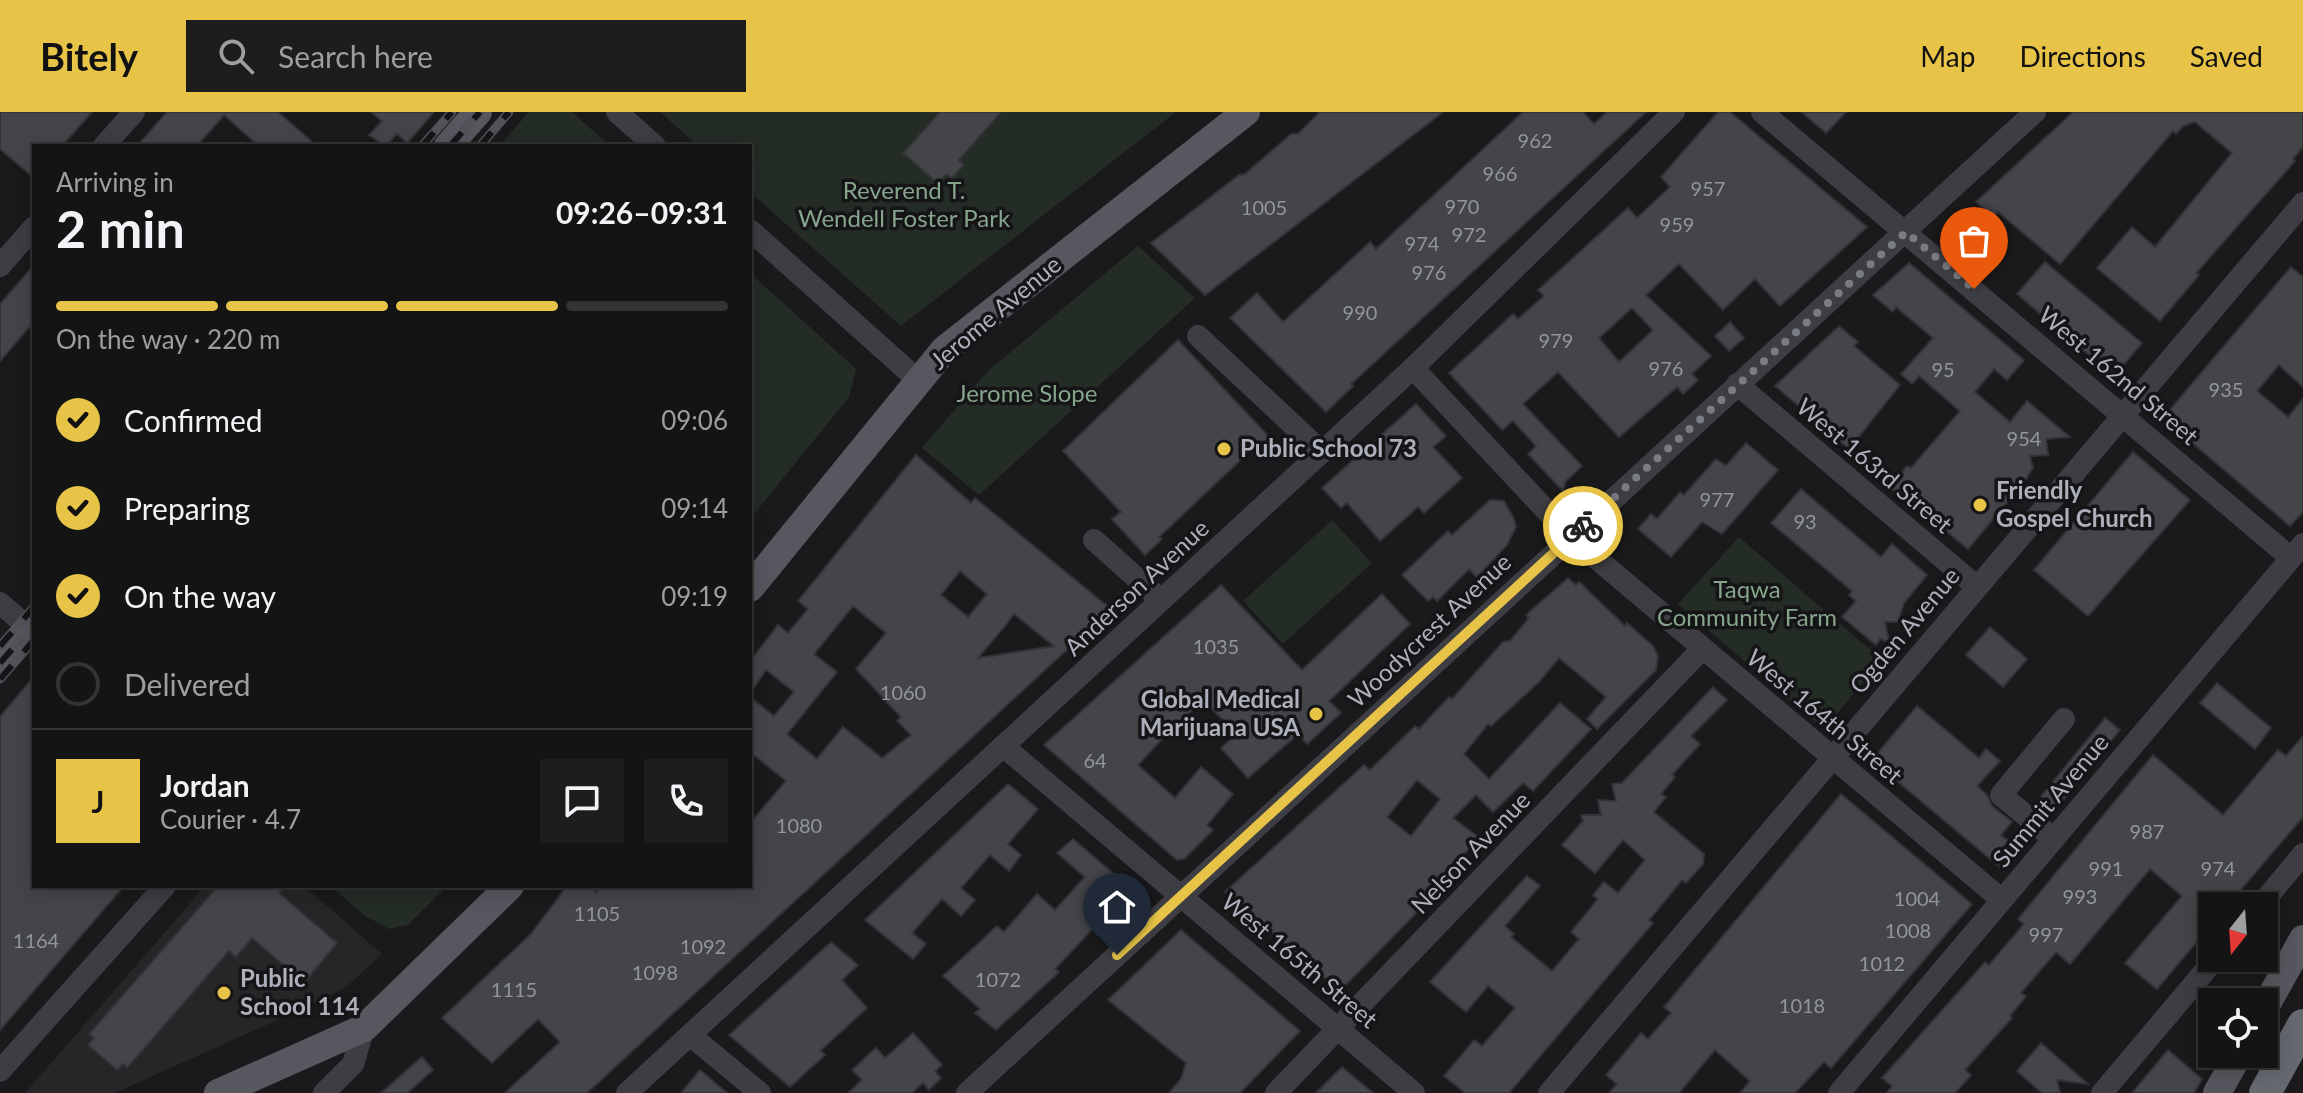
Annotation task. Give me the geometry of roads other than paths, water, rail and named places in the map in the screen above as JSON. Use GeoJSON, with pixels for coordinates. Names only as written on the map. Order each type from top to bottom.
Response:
{"type":"FeatureCollection","features":[{"type":"Feature","properties":{"kind":"highway"},"geometry":{"type":"LineString","coordinates":[[2265,1093],[2303,1025]]}},
{"type":"Feature","properties":{"kind":"main road"},"geometry":{"type":"LineString","coordinates":[[450,144],[478,112]]}},
{"type":"Feature","properties":{"kind":"main road","name":"Jerome Avenue"},"geometry":{"type":"LineString","coordinates":[[752,586],[944,350],[1246,112]]}},
{"type":"Feature","properties":{"kind":"main road"},"geometry":{"type":"LineString","coordinates":[[0,662],[32,629]]}},
{"type":"Feature","properties":{"kind":"main road"},"geometry":{"type":"LineString","coordinates":[[218,1093],[364,1028],[508,888]]}},
{"type":"Feature","properties":{"kind":"main road"},"geometry":{"type":"LineString","coordinates":[[2276,988],[2303,939]]}},
{"type":"Feature","properties":{"kind":"main road"},"geometry":{"type":"LineString","coordinates":[[2217,1093],[2231,1068]]}},
{"type":"Feature","properties":{"kind":"street"},"geometry":{"type":"LineString","coordinates":[[106,144],[134,112]]}},
{"type":"Feature","properties":{"kind":"street"},"geometry":{"type":"LineString","coordinates":[[617,112],[653,144]]}},
{"type":"Feature","properties":{"kind":"street","name":"Anderson Avenue"},"geometry":{"type":"LineString","coordinates":[[627,1093],[1413,368],[1674,112]]}},
{"type":"Feature","properties":{"kind":"street","name":"West 162nd Street"},"geometry":{"type":"LineString","coordinates":[[1762,112],[2123,415],[2297,551]]}},
{"type":"Feature","properties":{"kind":"street","name":"Woodycrest Avenue"},"geometry":{"type":"LineString","coordinates":[[967,1093],[2035,112]]}},
{"type":"Feature","properties":{"kind":"street","name":"Ogden Avenue"},"geometry":{"type":"LineString","coordinates":[[1549,1093],[2303,203]]}},
{"type":"Feature","properties":{"kind":"street"},"geometry":{"type":"LineString","coordinates":[[0,266],[32,229]]}},
{"type":"Feature","properties":{"kind":"street"},"geometry":{"type":"LineString","coordinates":[[752,232],[918,380]]}},
{"type":"Feature","properties":{"kind":"street"},"geometry":{"type":"LineString","coordinates":[[1198,336],[1322,452]]}},
{"type":"Feature","properties":{"kind":"street","name":"West 164th Street"},"geometry":{"type":"LineString","coordinates":[[1413,368],[1571,537],[2002,900]]}},
{"type":"Feature","properties":{"kind":"street","name":"West 163rd Street"},"geometry":{"type":"LineString","coordinates":[[1737,384],[1977,587]]}},
{"type":"Feature","properties":{"kind":"street"},"geometry":{"type":"LineString","coordinates":[[1094,540],[1161,600]]}},
{"type":"Feature","properties":{"kind":"street","name":"Summit Avenue"},"geometry":{"type":"LineString","coordinates":[[1839,1093],[2297,551]]}},
{"type":"Feature","properties":{"kind":"street"},"geometry":{"type":"LineString","coordinates":[[0,603],[32,627]]}},
{"type":"Feature","properties":{"kind":"street","name":"Nelson Avenue"},"geometry":{"type":"LineString","coordinates":[[1276,1093],[1702,649]]}},
{"type":"Feature","properties":{"kind":"street"},"geometry":{"type":"LineString","coordinates":[[2054,839],[2001,795],[2064,719]]}},
{"type":"Feature","properties":{"kind":"street","name":"West 165th Street"},"geometry":{"type":"LineString","coordinates":[[1003,746],[1414,1093]]}},
{"type":"Feature","properties":{"kind":"street"},"geometry":{"type":"LineString","coordinates":[[2272,892],[2303,854]]}},
{"type":"Feature","properties":{"kind":"street"},"geometry":{"type":"LineString","coordinates":[[0,1071],[163,888]]}},
{"type":"Feature","properties":{"kind":"street"},"geometry":{"type":"LineString","coordinates":[[2102,1093],[2204,972]]}},
{"type":"Feature","properties":{"kind":"street"},"geometry":{"type":"LineString","coordinates":[[324,1093],[353,1064],[364,1028]]}},
{"type":"Feature","properties":{"kind":"street"},"geometry":{"type":"LineString","coordinates":[[690,1035],[760,1093]]}},
{"type":"Feature","properties":{"kind":"railway"},"geometry":{"type":"LineString","coordinates":[[424,144],[452,112]]}},
{"type":"Feature","properties":{"kind":"railway"},"geometry":{"type":"LineString","coordinates":[[452,144],[480,112]]}},
{"type":"Feature","properties":{"kind":"railway"},"geometry":{"type":"LineString","coordinates":[[482,144],[509,112]]}},
{"type":"Feature","properties":{"kind":"railway"},"geometry":{"type":"LineString","coordinates":[[0,646],[32,609]]}},
{"type":"Feature","properties":{"kind":"railway"},"geometry":{"type":"LineString","coordinates":[[0,663],[21,639]]}},
{"type":"Feature","properties":{"kind":"railway"},"geometry":{"type":"LineString","coordinates":[[0,679],[32,642]]}},
{"type":"Feature","properties":{"kind":"place","name":"Public School 73"},"geometry":{"type":"Point","coordinates":[1224,449]}},
{"type":"Feature","properties":{"kind":"place","name":"Friendly Gospel Church"},"geometry":{"type":"Point","coordinates":[1980,505]}},
{"type":"Feature","properties":{"kind":"place","name":"Global Medical Marijuana USA"},"geometry":{"type":"Point","coordinates":[1316,714]}},
{"type":"Feature","properties":{"kind":"place","name":"Public School 114"},"geometry":{"type":"Point","coordinates":[224,993]}},
{"type":"Feature","properties":{"kind":"park label","name":"Reverend T. Wendell Foster Park"},"geometry":{"type":"Point","coordinates":[904,205]}},
{"type":"Feature","properties":{"kind":"park label","name":"Jerome Slope"},"geometry":{"type":"Point","coordinates":[1027,394]}},
{"type":"Feature","properties":{"kind":"park label","name":"Taqwa Community Farm"},"geometry":{"type":"Point","coordinates":[1747,604]}}]}
